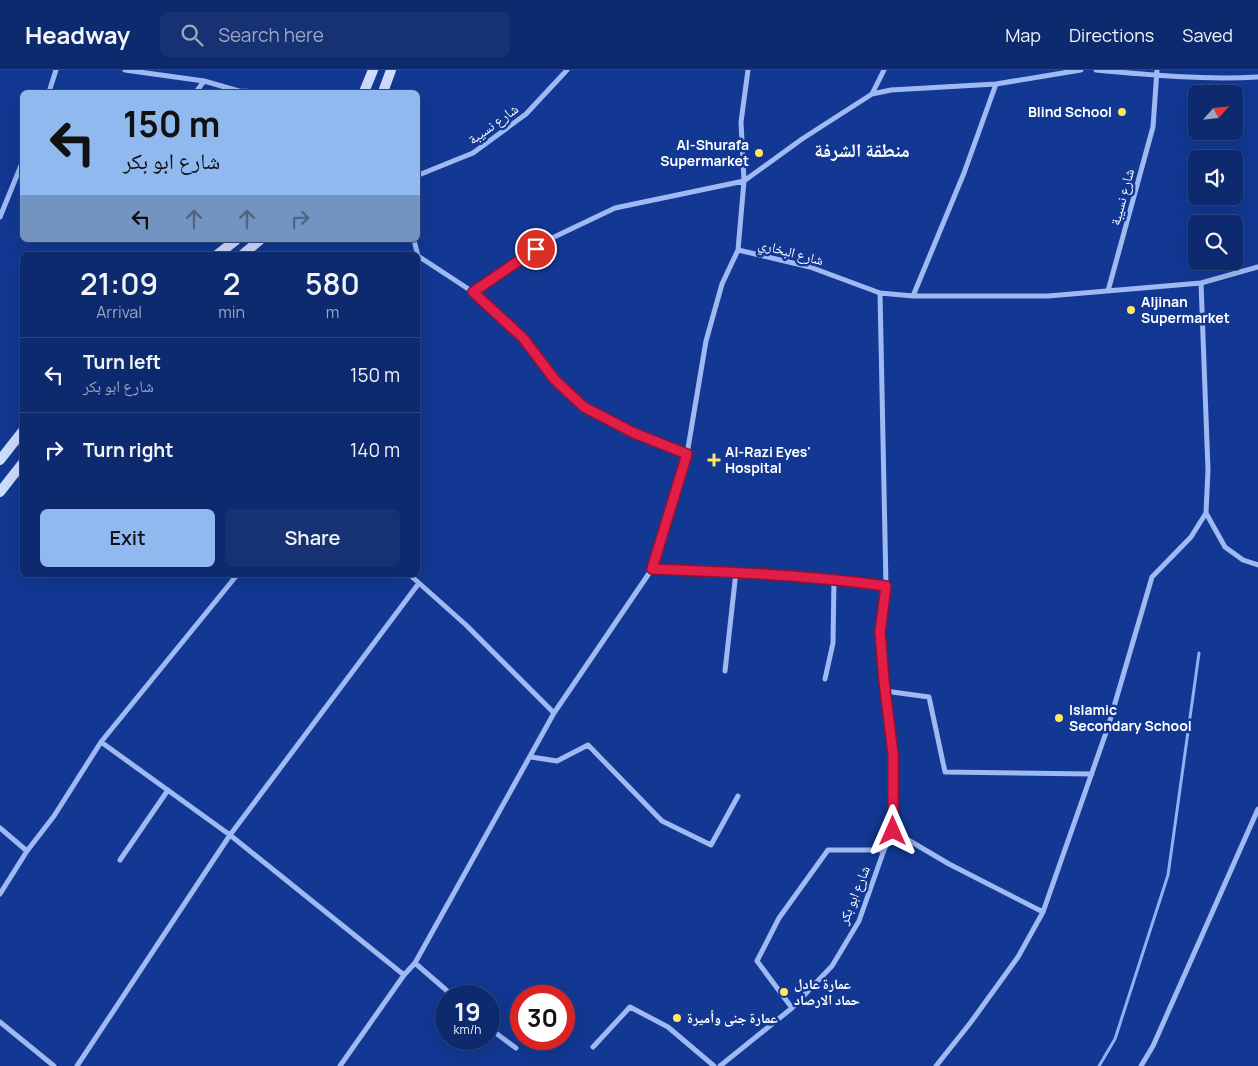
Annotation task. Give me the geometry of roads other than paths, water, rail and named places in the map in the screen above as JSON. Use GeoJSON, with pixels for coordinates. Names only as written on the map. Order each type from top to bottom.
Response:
{"type":"FeatureCollection","features":[{"type":"Feature","properties":{"kind":"main road"},"geometry":{"type":"LineString","coordinates":[[365,90],[373,70]]}},
{"type":"Feature","properties":{"kind":"main road"},"geometry":{"type":"LineString","coordinates":[[384,90],[391,70]]}},
{"type":"Feature","properties":{"kind":"main road"},"geometry":{"type":"LineString","coordinates":[[221,252],[233,242]]}},
{"type":"Feature","properties":{"kind":"main road"},"geometry":{"type":"LineString","coordinates":[[246,252],[258,242]]}},
{"type":"Feature","properties":{"kind":"main road"},"geometry":{"type":"LineString","coordinates":[[0,460],[20,435]]}},
{"type":"Feature","properties":{"kind":"main road"},"geometry":{"type":"LineString","coordinates":[[0,492],[20,467]]}},
{"type":"Feature","properties":{"kind":"street"},"geometry":{"type":"LineString","coordinates":[[50,90],[56,70]]}},
{"type":"Feature","properties":{"kind":"street"},"geometry":{"type":"LineString","coordinates":[[125,70],[204,81],[239,90]]}},
{"type":"Feature","properties":{"kind":"street","name":"شارع نسيبة"},"geometry":{"type":"LineString","coordinates":[[420,174],[473,153],[526,114],[567,70]]}},
{"type":"Feature","properties":{"kind":"street","name":"شارع البخاري"},"geometry":{"type":"LineString","coordinates":[[748,70],[741,122],[744,181],[738,250],[810,267],[880,293],[913,296],[1048,296],[1108,291]]}},
{"type":"Feature","properties":{"kind":"street"},"geometry":{"type":"LineString","coordinates":[[872,94],[884,70]]}},
{"type":"Feature","properties":{"kind":"street"},"geometry":{"type":"LineString","coordinates":[[473,292],[552,238],[615,208],[744,181],[802,139],[872,94],[891,90],[996,84],[1081,70]]}},
{"type":"Feature","properties":{"kind":"street"},"geometry":{"type":"LineString","coordinates":[[1096,70],[1241,78],[1258,77]]}},
{"type":"Feature","properties":{"kind":"street","name":"شارع نسيبة"},"geometry":{"type":"LineString","coordinates":[[1108,291],[1153,127],[1157,73]]}},
{"type":"Feature","properties":{"kind":"street"},"geometry":{"type":"LineString","coordinates":[[197,90],[204,81]]}},
{"type":"Feature","properties":{"kind":"street"},"geometry":{"type":"LineString","coordinates":[[913,296],[964,173],[996,84]]}},
{"type":"Feature","properties":{"kind":"street"},"geometry":{"type":"LineString","coordinates":[[0,218],[20,168]]}},
{"type":"Feature","properties":{"kind":"street"},"geometry":{"type":"LineString","coordinates":[[340,1066],[404,974],[415,963],[554,713],[652,569],[687,454],[706,341],[722,284],[738,250]]}},
{"type":"Feature","properties":{"kind":"street"},"geometry":{"type":"LineString","coordinates":[[420,257],[473,292],[523,338],[555,380],[584,407],[634,433],[687,454]]}},
{"type":"Feature","properties":{"kind":"street"},"geometry":{"type":"LineString","coordinates":[[1108,291],[1201,283],[1258,267]]}},
{"type":"Feature","properties":{"kind":"street"},"geometry":{"type":"LineString","coordinates":[[936,1066],[971,1022],[1018,957],[1043,912],[1108,727],[1152,577],[1191,537],[1206,513],[1208,470],[1201,283]]}},
{"type":"Feature","properties":{"kind":"street"},"geometry":{"type":"LineString","coordinates":[[652,569],[736,572],[834,579],[886,586],[880,293]]}},
{"type":"Feature","properties":{"kind":"street"},"geometry":{"type":"LineString","coordinates":[[1206,513],[1225,546],[1243,560],[1258,566]]}},
{"type":"Feature","properties":{"kind":"street"},"geometry":{"type":"LineString","coordinates":[[725,672],[736,572]]}},
{"type":"Feature","properties":{"kind":"street"},"geometry":{"type":"LineString","coordinates":[[0,894],[27,851],[54,816],[102,742],[235,577]]}},
{"type":"Feature","properties":{"kind":"street"},"geometry":{"type":"LineString","coordinates":[[412,577],[466,625],[554,713]]}},
{"type":"Feature","properties":{"kind":"street"},"geometry":{"type":"LineString","coordinates":[[825,679],[833,643],[834,579]]}},
{"type":"Feature","properties":{"kind":"street"},"geometry":{"type":"LineString","coordinates":[[77,1066],[230,835],[419,583]]}},
{"type":"Feature","properties":{"kind":"street","name":"شارع ابو بكر"},"geometry":{"type":"LineString","coordinates":[[720,1066],[792,1008],[832,966],[859,922],[884,850],[893,831],[893,754],[880,632],[886,586]]}},
{"type":"Feature","properties":{"kind":"street"},"geometry":{"type":"LineString","coordinates":[[885,691],[929,696],[945,772],[1092,774]]}},
{"type":"Feature","properties":{"kind":"street"},"geometry":{"type":"LineString","coordinates":[[102,742],[230,835],[404,974]]}},
{"type":"Feature","properties":{"kind":"street"},"geometry":{"type":"LineString","coordinates":[[531,757],[558,760],[588,745],[662,821],[710,845],[738,796]]}},
{"type":"Feature","properties":{"kind":"street"},"geometry":{"type":"LineString","coordinates":[[120,860],[168,790]]}},
{"type":"Feature","properties":{"kind":"street"},"geometry":{"type":"LineString","coordinates":[[1141,1066],[1153,1046],[1258,809]]}},
{"type":"Feature","properties":{"kind":"street"},"geometry":{"type":"LineString","coordinates":[[0,828],[27,851]]}},
{"type":"Feature","properties":{"kind":"street"},"geometry":{"type":"LineString","coordinates":[[893,831],[950,864],[1043,912]]}},
{"type":"Feature","properties":{"kind":"street"},"geometry":{"type":"LineString","coordinates":[[792,1008],[757,961],[779,918],[828,850],[884,850]]}},
{"type":"Feature","properties":{"kind":"street"},"geometry":{"type":"LineString","coordinates":[[415,963],[440,985]]}},
{"type":"Feature","properties":{"kind":"street"},"geometry":{"type":"LineString","coordinates":[[593,1047],[630,1007],[668,1027],[714,1066]]}},
{"type":"Feature","properties":{"kind":"street"},"geometry":{"type":"LineString","coordinates":[[0,1022],[54,1066]]}},
{"type":"Feature","properties":{"kind":"waterway"},"geometry":{"type":"LineString","coordinates":[[1099,1066],[1115,1039],[1168,875],[1199,653]]}},
{"type":"Feature","properties":{"kind":"place","name":"Blind School"},"geometry":{"type":"Point","coordinates":[1122,112]}},
{"type":"Feature","properties":{"kind":"place","name":"Al-Shurafa Supermarket"},"geometry":{"type":"Point","coordinates":[759,153]}},
{"type":"Feature","properties":{"kind":"place","name":"Aljinan Supermarket"},"geometry":{"type":"Point","coordinates":[1131,310]}},
{"type":"Feature","properties":{"kind":"place","name":"Al-Razi Eyes' Hospital"},"geometry":{"type":"Point","coordinates":[714,460]}},
{"type":"Feature","properties":{"kind":"place","name":"Islamic Secondary School"},"geometry":{"type":"Point","coordinates":[1059,718]}},
{"type":"Feature","properties":{"kind":"place","name":"عمارة عادل حماد الارصاد"},"geometry":{"type":"Point","coordinates":[784,992]}},
{"type":"Feature","properties":{"kind":"place","name":"عمارة جنى وأميرة"},"geometry":{"type":"Point","coordinates":[677,1018]}},
{"type":"Feature","properties":{"kind":"district","name":"منطقة الشرفة"},"geometry":{"type":"Point","coordinates":[862,150]}}]}
